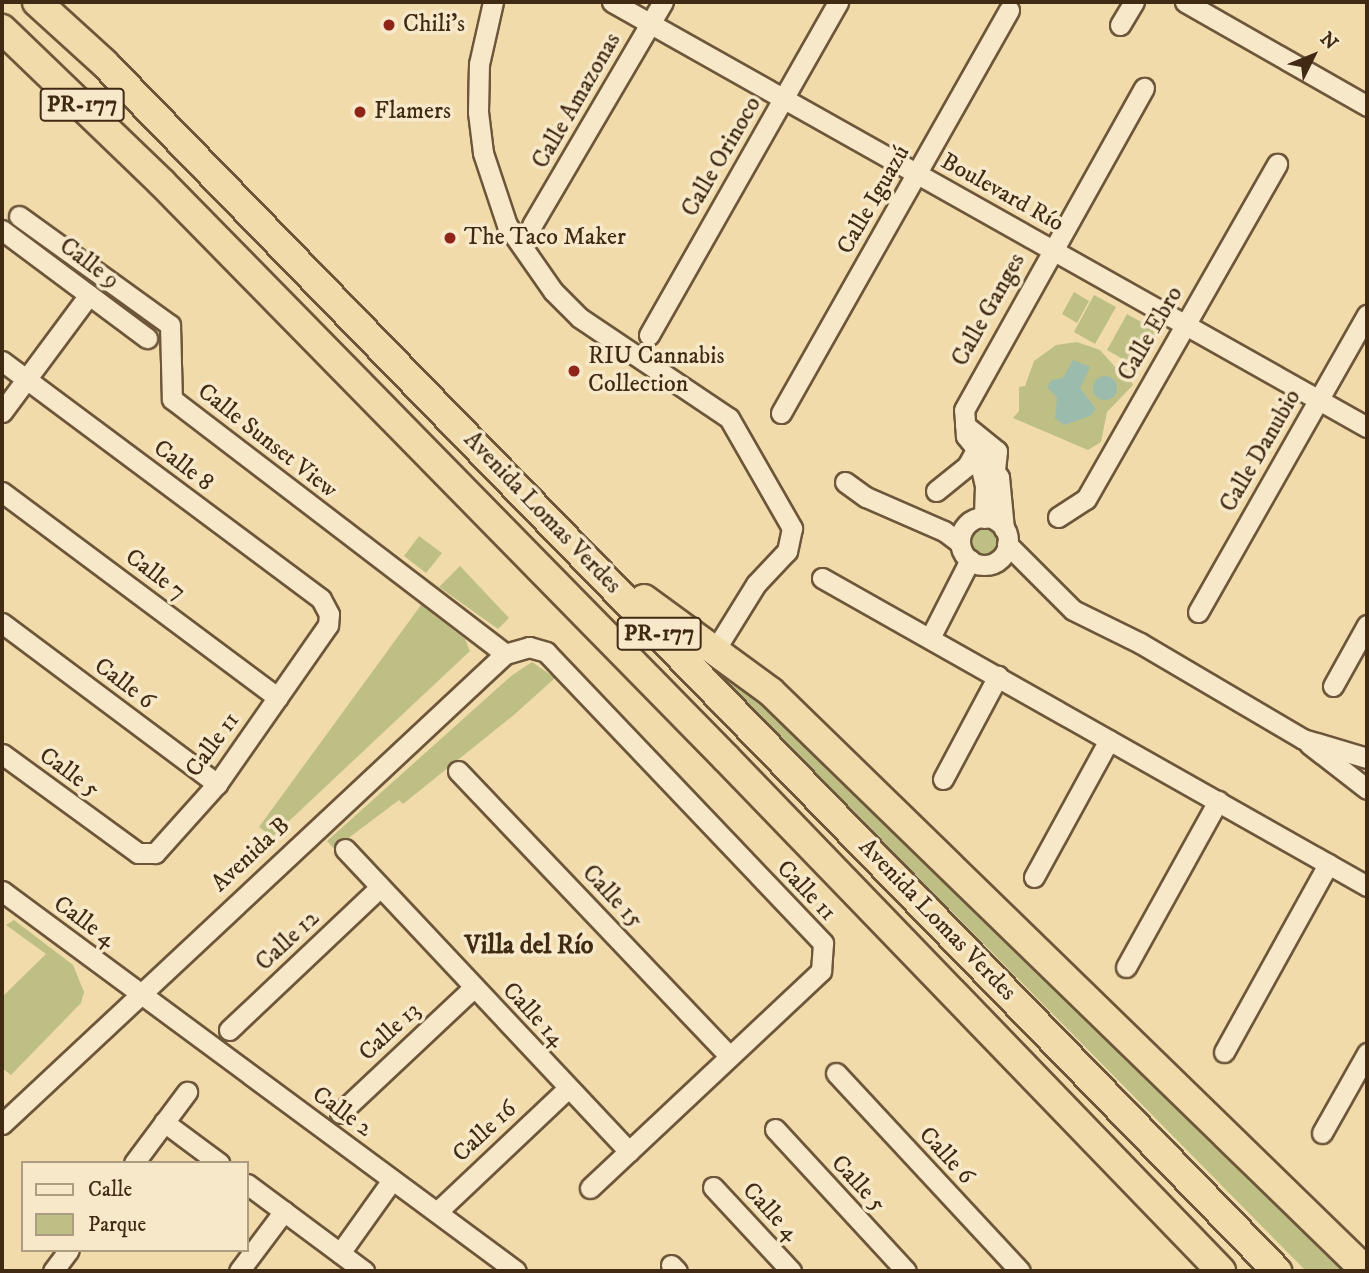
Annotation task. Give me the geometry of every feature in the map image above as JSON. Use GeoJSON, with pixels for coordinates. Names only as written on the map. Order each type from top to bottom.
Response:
{"type":"FeatureCollection","features":[{"type":"Feature","properties":{"kind":"highway","name":"Avenida Lomas Verdes"},"geometry":{"type":"LineString","coordinates":[[37,2],[104,63],[1277,1271]]}},
{"type":"Feature","properties":{"kind":"highway","name":"Avenida Lomas Verdes"},"geometry":{"type":"LineString","coordinates":[[2,29],[171,192],[1221,1271]]}},
{"type":"Feature","properties":{"kind":"highway"},"geometry":{"type":"LineString","coordinates":[[572,544],[771,692],[1366,1271]]}},
{"type":"Feature","properties":{"kind":"highway"},"geometry":{"type":"LineString","coordinates":[[1173,1220],[1204,1271]]}},
{"type":"Feature","properties":{"kind":"street"},"geometry":{"type":"LineString","coordinates":[[493,2],[479,64],[478,112],[483,153],[507,225],[552,291],[580,318],[729,418],[792,528],[787,551],[756,584],[715,650]]}},
{"type":"Feature","properties":{"kind":"street","name":"Boulevard Río"},"geometry":{"type":"LineString","coordinates":[[612,2],[1367,428]]}},
{"type":"Feature","properties":{"kind":"street","name":"Calle Amazonas"},"geometry":{"type":"LineString","coordinates":[[533,225],[663,2]]}},
{"type":"Feature","properties":{"kind":"street","name":"Calle Orinoco"},"geometry":{"type":"LineString","coordinates":[[649,335],[838,2]]}},
{"type":"Feature","properties":{"kind":"street"},"geometry":{"type":"LineString","coordinates":[[1120,25],[1134,2]]}},
{"type":"Feature","properties":{"kind":"street"},"geometry":{"type":"LineString","coordinates":[[1185,2],[1367,106]]}},
{"type":"Feature","properties":{"kind":"street","name":"Calle Iguazú"},"geometry":{"type":"LineString","coordinates":[[781,413],[1009,10]]}},
{"type":"Feature","properties":{"kind":"street","name":"Calle Ganges"},"geometry":{"type":"LineString","coordinates":[[964,424],[969,398],[1144,88]]}},
{"type":"Feature","properties":{"kind":"street","name":"Calle Ebro"},"geometry":{"type":"LineString","coordinates":[[1058,517],[1086,499],[1277,164]]}},
{"type":"Feature","properties":{"kind":"street","name":"Calle Sunset View"},"geometry":{"type":"LineString","coordinates":[[19,216],[170,325],[172,399],[505,654]]}},
{"type":"Feature","properties":{"kind":"street","name":"Calle 9"},"geometry":{"type":"LineString","coordinates":[[2,230],[147,338]]}},
{"type":"Feature","properties":{"kind":"street"},"geometry":{"type":"LineString","coordinates":[[2,412],[89,295]]}},
{"type":"Feature","properties":{"kind":"street","name":"Calle Danubio"},"geometry":{"type":"LineString","coordinates":[[1198,612],[1367,315]]}},
{"type":"Feature","properties":{"kind":"street","name":"Calle 8"},"geometry":{"type":"LineString","coordinates":[[2,361],[321,599],[330,614]]}},
{"type":"Feature","properties":{"kind":"street"},"geometry":{"type":"LineString","coordinates":[[930,638],[977,520],[985,486],[976,450],[964,424]]}},
{"type":"Feature","properties":{"kind":"street"},"geometry":{"type":"LineString","coordinates":[[964,424],[997,452],[995,471]]}},
{"type":"Feature","properties":{"kind":"street"},"geometry":{"type":"LineString","coordinates":[[976,450],[995,471],[1003,494],[1006,536],[995,562]]}},
{"type":"Feature","properties":{"kind":"street"},"geometry":{"type":"LineString","coordinates":[[936,491],[967,466],[976,450]]}},
{"type":"Feature","properties":{"kind":"street"},"geometry":{"type":"LineString","coordinates":[[845,482],[893,511],[944,531],[980,565],[995,562],[1303,739],[1367,789]]}},
{"type":"Feature","properties":{"kind":"street","name":"Calle 7"},"geometry":{"type":"LineString","coordinates":[[2,492],[278,698]]}},
{"type":"Feature","properties":{"kind":"street"},"geometry":{"type":"LineString","coordinates":[[893,511],[977,520],[1006,536],[1059,599]]}},
{"type":"Feature","properties":{"kind":"street"},"geometry":{"type":"LineString","coordinates":[[822,578],[1367,886]]}},
{"type":"Feature","properties":{"kind":"street","name":"Calle 11"},"geometry":{"type":"LineString","coordinates":[[108,831],[138,853],[155,853],[217,784],[328,625],[330,614]]}},
{"type":"Feature","properties":{"kind":"street","name":"Calle 6"},"geometry":{"type":"LineString","coordinates":[[2,623],[217,784]]}},
{"type":"Feature","properties":{"kind":"street"},"geometry":{"type":"LineString","coordinates":[[1333,686],[1367,625]]}},
{"type":"Feature","properties":{"kind":"street","name":"Calle 11"},"geometry":{"type":"LineString","coordinates":[[505,654],[520,647],[545,652],[823,943],[821,971],[590,1188]]}},
{"type":"Feature","properties":{"kind":"street","name":"Avenida B"},"geometry":{"type":"LineString","coordinates":[[2,1124],[138,992],[505,654]]}},
{"type":"Feature","properties":{"kind":"street"},"geometry":{"type":"LineString","coordinates":[[943,779],[998,676]]}},
{"type":"Feature","properties":{"kind":"street"},"geometry":{"type":"LineString","coordinates":[[1303,739],[1366,758]]}},
{"type":"Feature","properties":{"kind":"street"},"geometry":{"type":"LineString","coordinates":[[1034,877],[1109,740]]}},
{"type":"Feature","properties":{"kind":"street","name":"Calle 5"},"geometry":{"type":"LineString","coordinates":[[2,754],[108,831]]}},
{"type":"Feature","properties":{"kind":"street","name":"Calle 15"},"geometry":{"type":"LineString","coordinates":[[458,771],[729,1056]]}},
{"type":"Feature","properties":{"kind":"street"},"geometry":{"type":"LineString","coordinates":[[1126,967],[1218,802]]}},
{"type":"Feature","properties":{"kind":"street","name":"Calle 14"},"geometry":{"type":"LineString","coordinates":[[345,849],[629,1151]]}},
{"type":"Feature","properties":{"kind":"street"},"geometry":{"type":"LineString","coordinates":[[1224,1052],[1328,864]]}},
{"type":"Feature","properties":{"kind":"street","name":"Calle 12"},"geometry":{"type":"LineString","coordinates":[[229,1030],[380,887]]}},
{"type":"Feature","properties":{"kind":"street","name":"Calle 4"},"geometry":{"type":"LineString","coordinates":[[2,891],[138,992]]}},
{"type":"Feature","properties":{"kind":"street","name":"Calle 13"},"geometry":{"type":"LineString","coordinates":[[340,1113],[474,986]]}},
{"type":"Feature","properties":{"kind":"street","name":"Calle 2"},"geometry":{"type":"LineString","coordinates":[[138,992],[516,1271]]}},
{"type":"Feature","properties":{"kind":"street"},"geometry":{"type":"LineString","coordinates":[[1322,1133],[1367,1053]]}},
{"type":"Feature","properties":{"kind":"street","name":"Calle 6"},"geometry":{"type":"LineString","coordinates":[[836,1073],[1020,1271]]}},
{"type":"Feature","properties":{"kind":"street","name":"Calle 16"},"geometry":{"type":"LineString","coordinates":[[437,1212],[568,1088]]}},
{"type":"Feature","properties":{"kind":"street"},"geometry":{"type":"LineString","coordinates":[[135,1161],[187,1092]]}},
{"type":"Feature","properties":{"kind":"street"},"geometry":{"type":"LineString","coordinates":[[164,1122],[216,1161]]}},
{"type":"Feature","properties":{"kind":"street","name":"Calle 5"},"geometry":{"type":"LineString","coordinates":[[775,1129],[906,1271]]}},
{"type":"Feature","properties":{"kind":"street"},"geometry":{"type":"LineString","coordinates":[[340,1253],[393,1180]]}},
{"type":"Feature","properties":{"kind":"street"},"geometry":{"type":"LineString","coordinates":[[248,1185],[364,1271]]}},
{"type":"Feature","properties":{"kind":"street","name":"Calle 4"},"geometry":{"type":"LineString","coordinates":[[713,1187],[791,1271]]}},
{"type":"Feature","properties":{"kind":"street"},"geometry":{"type":"LineString","coordinates":[[239,1271],[284,1211]]}},
{"type":"Feature","properties":{"kind":"street"},"geometry":{"type":"LineString","coordinates":[[53,1271],[67,1252]]}},
{"type":"Feature","properties":{"kind":"green space"},"geometry":{"type":"Polygon","coordinates":[[[1074,292],[1089,301],[1077,323],[1062,314],[1074,292]]]}},
{"type":"Feature","properties":{"kind":"green space"},"geometry":{"type":"Polygon","coordinates":[[[1094,295],[1116,307],[1095,344],[1074,332],[1094,295]]]}},
{"type":"Feature","properties":{"kind":"green space"},"geometry":{"type":"Polygon","coordinates":[[[1127,314],[1159,332],[1138,368],[1107,350],[1127,314]]]}},
{"type":"Feature","properties":{"kind":"green space"},"geometry":{"type":"Polygon","coordinates":[[[1077,342],[1100,350],[1116,368],[1123,364],[1133,385],[1107,412],[1101,442],[1088,450],[1013,418],[1019,411],[1019,387],[1025,386],[1034,361],[1056,345],[1077,342]]]}},
{"type":"Feature","properties":{"kind":"green space"},"geometry":{"type":"Polygon","coordinates":[[[984,525],[995,530],[1000,541],[995,552],[984,557],[973,552],[968,541],[973,530],[984,525]]]}},
{"type":"Feature","properties":{"kind":"green space"},"geometry":{"type":"Polygon","coordinates":[[[419,536],[442,553],[426,573],[404,556],[419,536]]]}},
{"type":"Feature","properties":{"kind":"green space"},"geometry":{"type":"Polygon","coordinates":[[[460,566],[509,618],[498,629],[439,587],[460,566]]]}},
{"type":"Feature","properties":{"kind":"green space"},"geometry":{"type":"Polygon","coordinates":[[[421,605],[465,639],[470,651],[272,837],[259,827],[421,605]]]}},
{"type":"Feature","properties":{"kind":"green space"},"geometry":{"type":"Polygon","coordinates":[[[697,653],[764,703],[1344,1271],[1306,1271],[697,653]]]}},
{"type":"Feature","properties":{"kind":"green space"},"geometry":{"type":"Polygon","coordinates":[[[532,662],[555,678],[515,714],[403,804],[399,800],[334,849],[327,841],[511,676],[532,662]]]}},
{"type":"Feature","properties":{"kind":"green space"},"geometry":{"type":"Polygon","coordinates":[[[14,920],[73,965],[84,992],[81,1003],[11,1075],[2,1068],[2,997],[46,954],[6,925],[14,920]]]}},
{"type":"Feature","properties":{"kind":"shaded area"},"geometry":{"type":"Polygon","coordinates":[[[1073,360],[1090,367],[1080,388],[1096,409],[1090,416],[1064,425],[1055,418],[1057,398],[1047,387],[1052,380],[1063,378],[1073,360]]]}},
{"type":"Feature","properties":{"kind":"shaded area"},"geometry":{"type":"Polygon","coordinates":[[[1105,376],[1113,380],[1117,388],[1113,396],[1105,400],[1097,396],[1093,388],[1097,380],[1105,376]]]}},
{"type":"Feature","properties":{"kind":"place","name":"Chili's"},"geometry":{"type":"Point","coordinates":[389,25]}},
{"type":"Feature","properties":{"kind":"place","name":"Flamers"},"geometry":{"type":"Point","coordinates":[360,112]}},
{"type":"Feature","properties":{"kind":"place","name":"The Taco Maker"},"geometry":{"type":"Point","coordinates":[450,238]}},
{"type":"Feature","properties":{"kind":"place","name":"RIU Cannabis Collection"},"geometry":{"type":"Point","coordinates":[574,371]}},
{"type":"Feature","properties":{"kind":"district","name":"Villa del Río"},"geometry":{"type":"Point","coordinates":[529,946]}}]}
